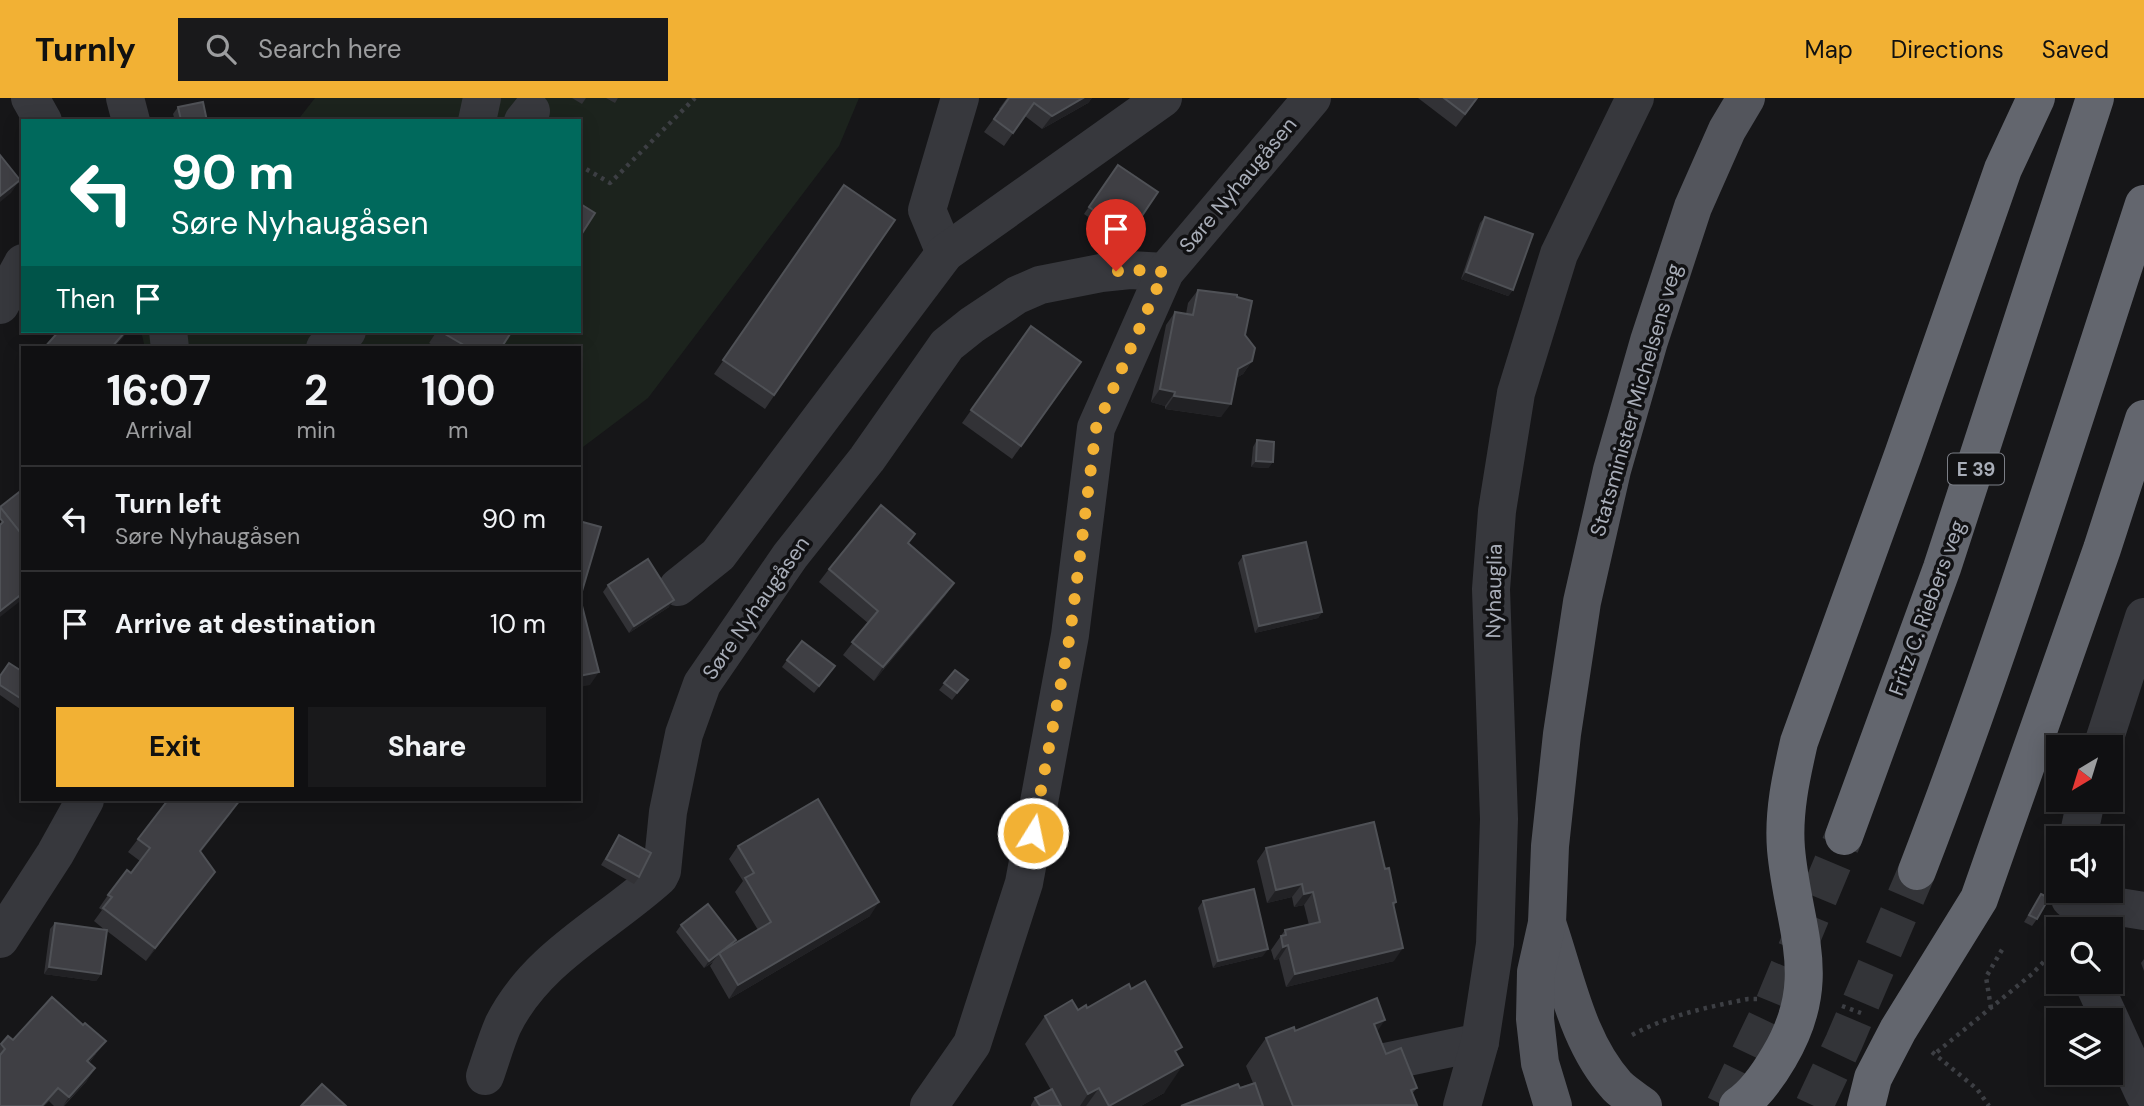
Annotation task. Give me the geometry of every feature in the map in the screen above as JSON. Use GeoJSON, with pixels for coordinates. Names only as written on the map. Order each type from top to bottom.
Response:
{"type":"FeatureCollection","features":[{"type":"Feature","properties":{"kind":"highway"},"geometry":{"type":"LineString","coordinates":[[1738,1106],[1771,1070],[1789,1040],[1803,1000],[1805,968],[1786,848],[1788,790],[1799,742],[2003,169],[2036,98]]}},
{"type":"Feature","properties":{"kind":"highway","name":"Fritz C. Riebers veg"},"geometry":{"type":"LineString","coordinates":[[1844,836],[1947,556],[2095,98]]}},
{"type":"Feature","properties":{"kind":"highway"},"geometry":{"type":"LineString","coordinates":[[1917,871],[1960,761],[2144,204]]}},
{"type":"Feature","properties":{"kind":"highway"},"geometry":{"type":"LineString","coordinates":[[1866,1106],[1873,1078],[1898,1030],[1979,899],[2085,600],[2144,419]]}},
{"type":"Feature","properties":{"kind":"main road","name":"Statsminister Michelsens veg"},"geometry":{"type":"LineString","coordinates":[[1553,1106],[1540,1063],[1535,1019],[1536,972],[1547,923],[1550,846],[1562,734],[1581,601],[1612,470],[1649,341],[1693,207],[1727,130],[1746,98]]}},
{"type":"Feature","properties":{"kind":"main road","name":"Statsminister Michelsens veg"},"geometry":{"type":"LineString","coordinates":[[1547,923],[1572,1004],[1596,1056],[1618,1086],[1643,1106]]}},
{"type":"Feature","properties":{"kind":"street"},"geometry":{"type":"LineString","coordinates":[[30,98],[42,119]]}},
{"type":"Feature","properties":{"kind":"street"},"geometry":{"type":"LineString","coordinates":[[125,98],[130,119]]}},
{"type":"Feature","properties":{"kind":"street"},"geometry":{"type":"LineString","coordinates":[[477,119],[482,98]]}},
{"type":"Feature","properties":{"kind":"street"},"geometry":{"type":"LineString","coordinates":[[945,253],[927,210],[960,98]]}},
{"type":"Feature","properties":{"kind":"street"},"geometry":{"type":"LineString","coordinates":[[678,587],[718,555],[945,253],[1163,98]]}},
{"type":"Feature","properties":{"kind":"street","name":"Søre Nyhaugåsen"},"geometry":{"type":"LineString","coordinates":[[929,1106],[972,1044],[1024,883],[1070,635],[1096,428],[1164,272],[1312,98]]}},
{"type":"Feature","properties":{"kind":"street","name":"Nyhauglia"},"geometry":{"type":"LineString","coordinates":[[1462,1106],[1480,1042],[1495,944],[1499,819],[1491,589],[1497,511],[1516,393],[1559,254],[1635,98]]}},
{"type":"Feature","properties":{"kind":"street"},"geometry":{"type":"LineString","coordinates":[[0,305],[21,267]]}},
{"type":"Feature","properties":{"kind":"street","name":"Søre Nyhaugåsen"},"geometry":{"type":"LineString","coordinates":[[485,1076],[504,1024],[530,985],[562,952],[659,877],[662,871],[668,812],[684,734],[702,684],[790,556],[867,459],[947,345],[1017,295],[1040,285],[1111,272],[1164,272]]}},
{"type":"Feature","properties":{"kind":"street"},"geometry":{"type":"LineString","coordinates":[[328,346],[344,333]]}},
{"type":"Feature","properties":{"kind":"street"},"geometry":{"type":"LineString","coordinates":[[2106,735],[2144,617]]}},
{"type":"Feature","properties":{"kind":"street"},"geometry":{"type":"LineString","coordinates":[[0,939],[55,854],[84,801]]}},
{"type":"Feature","properties":{"kind":"street"},"geometry":{"type":"LineString","coordinates":[[2071,906],[2144,911]]}},
{"type":"Feature","properties":{"kind":"street"},"geometry":{"type":"LineString","coordinates":[[2098,994],[2144,1094]]}},
{"type":"Feature","properties":{"kind":"street"},"geometry":{"type":"LineString","coordinates":[[1375,1064],[1480,1042]]}},
{"type":"Feature","properties":{"kind":"path"},"geometry":{"type":"LineString","coordinates":[[581,166],[610,183],[695,98]]}},
{"type":"Feature","properties":{"kind":"path"},"geometry":{"type":"LineString","coordinates":[[1991,1009],[1986,977],[2006,943]]}},
{"type":"Feature","properties":{"kind":"path"},"geometry":{"type":"LineString","coordinates":[[1934,1054],[1991,1009],[2046,959]]}},
{"type":"Feature","properties":{"kind":"shaded area"},"geometry":{"type":"Polygon","coordinates":[[[315,98],[859,98],[839,146],[648,398],[581,448],[581,346],[145,346],[141,333],[581,333],[581,119],[299,119],[315,98]]]}},
{"type":"Feature","properties":{"kind":"building"},"geometry":{"type":"Polygon","coordinates":[[[1009,98],[1083,98],[1052,116],[1034,103],[1013,133],[994,119],[1009,98]]]}},
{"type":"Feature","properties":{"kind":"building"},"geometry":{"type":"Polygon","coordinates":[[[1444,98],[1477,98],[1465,114],[1444,98]]]}},
{"type":"Feature","properties":{"kind":"building"},"geometry":{"type":"Polygon","coordinates":[[[203,102],[207,119],[181,119],[178,107],[203,102]]]}},
{"type":"Feature","properties":{"kind":"building"},"geometry":{"type":"Polygon","coordinates":[[[0,155],[20,180],[0,196],[0,155]]]}},
{"type":"Feature","properties":{"kind":"building"},"geometry":{"type":"Polygon","coordinates":[[[1118,165],[1158,192],[1129,235],[1089,207],[1118,165]]]}},
{"type":"Feature","properties":{"kind":"building"},"geometry":{"type":"Polygon","coordinates":[[[844,185],[895,220],[774,395],[723,360],[844,185]]]}},
{"type":"Feature","properties":{"kind":"building"},"geometry":{"type":"Polygon","coordinates":[[[581,204],[595,213],[581,235],[581,204]]]}},
{"type":"Feature","properties":{"kind":"building"},"geometry":{"type":"Polygon","coordinates":[[[1485,217],[1533,234],[1513,290],[1466,272],[1485,217]]]}},
{"type":"Feature","properties":{"kind":"building"},"geometry":{"type":"Polygon","coordinates":[[[1198,290],[1237,295],[1252,301],[1245,335],[1255,348],[1252,361],[1238,369],[1231,404],[1174,396],[1175,392],[1160,389],[1175,312],[1193,315],[1198,290]]]}},
{"type":"Feature","properties":{"kind":"building"},"geometry":{"type":"Polygon","coordinates":[[[1031,326],[1081,362],[1021,446],[971,410],[1031,326]]]}},
{"type":"Feature","properties":{"kind":"building"},"geometry":{"type":"Polygon","coordinates":[[[57,333],[124,333],[113,346],[46,346],[57,333]]]}},
{"type":"Feature","properties":{"kind":"building"},"geometry":{"type":"Polygon","coordinates":[[[443,333],[511,333],[502,346],[466,346],[443,333]]]}},
{"type":"Feature","properties":{"kind":"building"},"geometry":{"type":"Polygon","coordinates":[[[1257,440],[1274,442],[1273,462],[1256,461],[1257,440]]]}},
{"type":"Feature","properties":{"kind":"building"},"geometry":{"type":"Polygon","coordinates":[[[21,491],[21,533],[0,507],[21,491]]]}},
{"type":"Feature","properties":{"kind":"building"},"geometry":{"type":"Polygon","coordinates":[[[881,505],[915,534],[908,543],[954,583],[883,667],[852,642],[878,611],[829,569],[881,505]]]}},
{"type":"Feature","properties":{"kind":"building"},"geometry":{"type":"Polygon","coordinates":[[[0,507],[21,533],[21,595],[0,611],[0,525],[3,522],[0,518],[0,507]]]}},
{"type":"Feature","properties":{"kind":"building"},"geometry":{"type":"Polygon","coordinates":[[[581,522],[601,527],[581,595],[581,522]]]}},
{"type":"Feature","properties":{"kind":"building"},"geometry":{"type":"Polygon","coordinates":[[[1306,542],[1322,612],[1259,626],[1243,556],[1306,542]]]}},
{"type":"Feature","properties":{"kind":"building"},"geometry":{"type":"Polygon","coordinates":[[[648,559],[674,600],[634,626],[608,585],[648,559]]]}},
{"type":"Feature","properties":{"kind":"building"},"geometry":{"type":"Polygon","coordinates":[[[581,602],[599,672],[581,676],[581,602]]]}},
{"type":"Feature","properties":{"kind":"building"},"geometry":{"type":"Polygon","coordinates":[[[802,641],[835,666],[819,686],[787,660],[802,641]]]}},
{"type":"Feature","properties":{"kind":"building"},"geometry":{"type":"Polygon","coordinates":[[[9,663],[21,671],[21,699],[0,685],[0,676],[9,663]]]}},
{"type":"Feature","properties":{"kind":"building"},"geometry":{"type":"Polygon","coordinates":[[[955,670],[968,680],[957,693],[944,683],[955,670]]]}},
{"type":"Feature","properties":{"kind":"building"},"geometry":{"type":"Polygon","coordinates":[[[818,799],[879,902],[738,985],[719,953],[771,922],[745,878],[754,873],[738,846],[818,799]]]}},
{"type":"Feature","properties":{"kind":"building"},"geometry":{"type":"Polygon","coordinates":[[[167,801],[239,801],[200,851],[215,872],[155,948],[103,908],[112,897],[108,895],[127,870],[131,873],[150,848],[138,839],[167,801]]]}},
{"type":"Feature","properties":{"kind":"building"},"geometry":{"type":"Polygon","coordinates":[[[1374,822],[1385,869],[1389,868],[1403,948],[1295,974],[1288,945],[1283,947],[1281,936],[1286,935],[1285,930],[1320,922],[1313,892],[1304,894],[1302,884],[1276,890],[1266,848],[1374,822]]]}},
{"type":"Feature","properties":{"kind":"building"},"geometry":{"type":"Polygon","coordinates":[[[619,835],[651,853],[639,877],[606,859],[619,835]]]}},
{"type":"Feature","properties":{"kind":"building"},"geometry":{"type":"Polygon","coordinates":[[[1254,889],[1268,949],[1218,961],[1203,901],[1254,889]]]}},
{"type":"Feature","properties":{"kind":"building"},"geometry":{"type":"Polygon","coordinates":[[[2041,894],[2046,896],[2046,903],[2037,919],[2029,915],[2041,894]]]}},
{"type":"Feature","properties":{"kind":"building"},"geometry":{"type":"Polygon","coordinates":[[[708,904],[736,940],[709,961],[681,925],[708,904]]]}},
{"type":"Feature","properties":{"kind":"building"},"geometry":{"type":"Polygon","coordinates":[[[55,923],[107,930],[101,974],[49,967],[55,923]]]}},
{"type":"Feature","properties":{"kind":"building"},"geometry":{"type":"Polygon","coordinates":[[[1145,981],[1182,1047],[1175,1051],[1183,1065],[1109,1106],[1099,1088],[1088,1094],[1045,1016],[1072,1000],[1078,1010],[1086,1005],[1087,1008],[1129,984],[1131,989],[1145,981]]]}},
{"type":"Feature","properties":{"kind":"building"},"geometry":{"type":"Polygon","coordinates":[[[52,997],[83,1025],[85,1023],[106,1041],[87,1061],[95,1068],[69,1097],[58,1088],[42,1106],[0,1106],[0,1055],[5,1049],[1,1044],[8,1036],[13,1040],[52,997]]]}},
{"type":"Feature","properties":{"kind":"building"},"geometry":{"type":"Polygon","coordinates":[[[1377,998],[1385,1020],[1374,1024],[1386,1054],[1401,1048],[1417,1088],[1411,1090],[1417,1105],[1293,1106],[1266,1038],[1294,1027],[1295,1031],[1377,998]]]}},
{"type":"Feature","properties":{"kind":"building"},"geometry":{"type":"Polygon","coordinates":[[[1255,1083],[1263,1106],[1181,1106],[1238,1084],[1240,1088],[1255,1083]]]}},
{"type":"Feature","properties":{"kind":"building"},"geometry":{"type":"Polygon","coordinates":[[[322,1084],[346,1106],[301,1106],[322,1084]]]}},
{"type":"Feature","properties":{"kind":"building"},"geometry":{"type":"Polygon","coordinates":[[[1052,1089],[1061,1106],[1040,1106],[1035,1098],[1052,1089]]]}},
{"type":"Feature","properties":{"kind":"tunnel"},"geometry":{"type":"LineString","coordinates":[[1725,1106],[1774,1004],[1844,836]]}},
{"type":"Feature","properties":{"kind":"tunnel"},"geometry":{"type":"LineString","coordinates":[[1814,1106],[1917,871]]}},
{"type":"Feature","properties":{"kind":"route"},"geometry":{"type":"LineString","coordinates":[[1033,833],[1070,635],[1096,428],[1164,272],[1116,271]]}}]}
